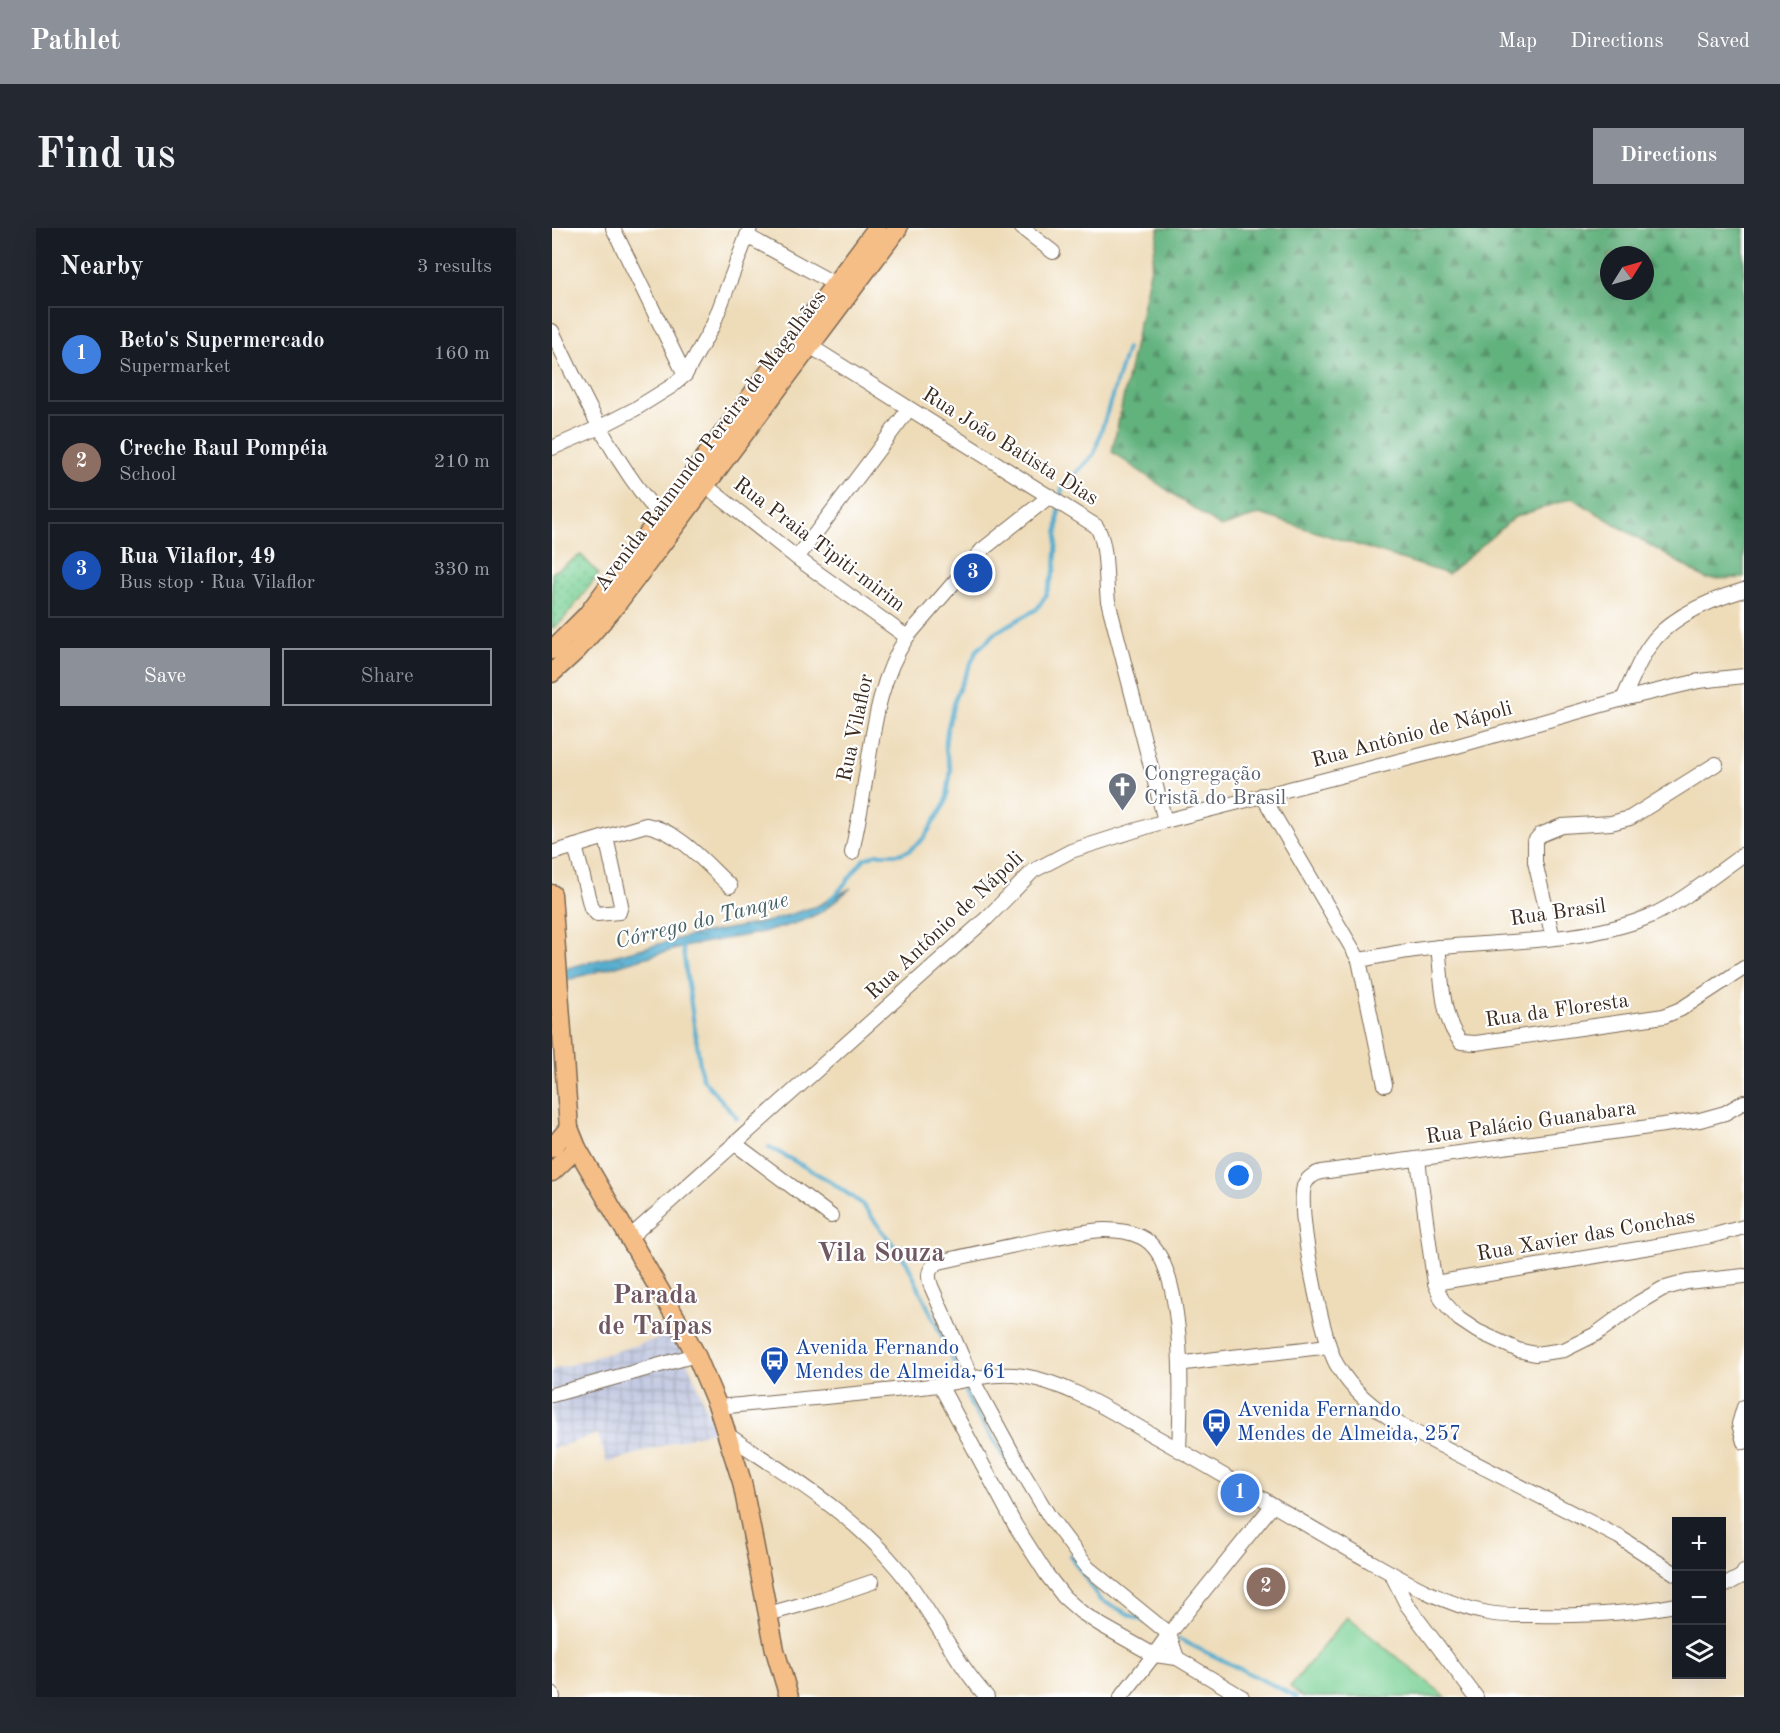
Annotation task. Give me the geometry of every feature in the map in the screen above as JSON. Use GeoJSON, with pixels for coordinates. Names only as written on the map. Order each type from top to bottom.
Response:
{"type":"FeatureCollection","features":[{"type":"Feature","properties":{"kind":"main road","name":"Avenida Raimundo Pereira de Magalhães"},"geometry":{"type":"LineString","coordinates":[[552,673],[577,650],[613,609],[667,523],[759,386],[804,342],[835,284],[877,228]]}},
{"type":"Feature","properties":{"kind":"main road","name":"Avenida Raimundo Pereira de Magalhães"},"geometry":{"type":"LineString","coordinates":[[552,650],[559,638],[587,615],[667,523],[706,486],[804,342],[898,228]]}},
{"type":"Feature","properties":{"kind":"main road"},"geometry":{"type":"LineString","coordinates":[[706,486],[709,469],[748,415],[759,386]]}},
{"type":"Feature","properties":{"kind":"main road"},"geometry":{"type":"LineString","coordinates":[[552,894],[569,1128],[577,1148],[696,1355],[718,1407],[742,1482],[775,1650],[789,1697]]}},
{"type":"Feature","properties":{"kind":"main road"},"geometry":{"type":"LineString","coordinates":[[552,1148],[569,1128]]}},
{"type":"Feature","properties":{"kind":"main road"},"geometry":{"type":"LineString","coordinates":[[552,1172],[577,1148]]}},
{"type":"Feature","properties":{"kind":"street"},"geometry":{"type":"LineString","coordinates":[[613,228],[685,375]]}},
{"type":"Feature","properties":{"kind":"street"},"geometry":{"type":"LineString","coordinates":[[1022,228],[1053,252]]}},
{"type":"Feature","properties":{"kind":"street"},"geometry":{"type":"LineString","coordinates":[[552,448],[600,427],[662,393],[685,375],[713,325],[749,232],[835,284]]}},
{"type":"Feature","properties":{"kind":"street"},"geometry":{"type":"LineString","coordinates":[[552,331],[624,470],[667,523]]}},
{"type":"Feature","properties":{"kind":"street","name":"Rua João Batista Dias"},"geometry":{"type":"LineString","coordinates":[[804,342],[1096,526],[1103,542],[1108,601],[1165,821]]}},
{"type":"Feature","properties":{"kind":"street"},"geometry":{"type":"LineString","coordinates":[[797,558],[909,409]]}},
{"type":"Feature","properties":{"kind":"street","name":"Rua Praia Tipiti-mirim"},"geometry":{"type":"LineString","coordinates":[[706,486],[797,558],[908,637]]}},
{"type":"Feature","properties":{"kind":"street","name":"Rua Vilaflor"},"geometry":{"type":"LineString","coordinates":[[852,853],[883,687],[891,665],[908,637],[982,550],[1053,498]]}},
{"type":"Feature","properties":{"kind":"street"},"geometry":{"type":"LineString","coordinates":[[1623,699],[1649,646],[1661,631],[1696,609],[1744,590]]}},
{"type":"Feature","properties":{"kind":"street","name":"Rua Antônio de Nápoli"},"geometry":{"type":"LineString","coordinates":[[629,1238],[987,918],[1033,871],[1071,851],[1165,821],[1457,746],[1623,699],[1699,681],[1744,676]]}},
{"type":"Feature","properties":{"kind":"street"},"geometry":{"type":"LineString","coordinates":[[1553,938],[1535,862],[1535,841],[1540,835],[1562,826],[1611,823],[1630,818],[1716,764]]}},
{"type":"Feature","properties":{"kind":"street"},"geometry":{"type":"LineString","coordinates":[[1262,795],[1359,960],[1385,1085]]}},
{"type":"Feature","properties":{"kind":"street"},"geometry":{"type":"LineString","coordinates":[[552,853],[646,825],[657,827],[669,832],[730,886]]}},
{"type":"Feature","properties":{"kind":"street"},"geometry":{"type":"LineString","coordinates":[[575,846],[591,908],[597,915],[619,912],[621,905],[606,837]]}},
{"type":"Feature","properties":{"kind":"street","name":"Rua Brasil"},"geometry":{"type":"LineString","coordinates":[[1359,960],[1438,947],[1553,938],[1623,926],[1651,916],[1744,854]]}},
{"type":"Feature","properties":{"kind":"street","name":"Rua da Floresta"},"geometry":{"type":"LineString","coordinates":[[1438,947],[1447,1015],[1452,1032],[1461,1042],[1476,1043],[1664,1016],[1681,1009],[1744,968]]}},
{"type":"Feature","properties":{"kind":"street","name":"Rua Palácio Guanabara"},"geometry":{"type":"LineString","coordinates":[[1328,1346],[1311,1273],[1303,1195],[1307,1181],[1316,1174],[1700,1120],[1725,1113],[1744,1102]]}},
{"type":"Feature","properties":{"kind":"street"},"geometry":{"type":"LineString","coordinates":[[734,1143],[831,1216]]}},
{"type":"Feature","properties":{"kind":"street"},"geometry":{"type":"LineString","coordinates":[[1418,1160],[1435,1283],[1450,1310],[1477,1331],[1518,1350],[1543,1353],[1564,1350],[1596,1334],[1638,1302],[1662,1289],[1696,1281],[1744,1276]]}},
{"type":"Feature","properties":{"kind":"street","name":"Rua Xavier das Conchas"},"geometry":{"type":"LineString","coordinates":[[1435,1283],[1700,1238],[1744,1227]]}},
{"type":"Feature","properties":{"kind":"street"},"geometry":{"type":"LineString","coordinates":[[1177,1658],[1169,1634],[1088,1568],[1069,1544],[1025,1476],[972,1379],[931,1286],[928,1274],[934,1265],[1014,1245],[1107,1230],[1141,1237],[1151,1244],[1161,1256],[1172,1288],[1180,1364],[1179,1450]]}},
{"type":"Feature","properties":{"kind":"street"},"geometry":{"type":"LineString","coordinates":[[1180,1364],[1328,1346],[1346,1379],[1359,1394],[1384,1414],[1619,1537],[1672,1571]]}},
{"type":"Feature","properties":{"kind":"street"},"geometry":{"type":"LineString","coordinates":[[552,1395],[696,1355]]}},
{"type":"Feature","properties":{"kind":"street"},"geometry":{"type":"LineString","coordinates":[[718,1407],[940,1385],[998,1373],[1024,1376],[1055,1384],[1085,1399],[1179,1450],[1391,1573],[1454,1603],[1489,1613],[1552,1616],[1648,1610],[1672,1606]]}},
{"type":"Feature","properties":{"kind":"street"},"geometry":{"type":"LineString","coordinates":[[940,1385],[1004,1505],[1047,1575],[1064,1596],[1081,1612],[1154,1655],[1177,1658],[1242,1697]]}},
{"type":"Feature","properties":{"kind":"street"},"geometry":{"type":"LineString","coordinates":[[1744,1407],[1739,1424],[1744,1442]]}},
{"type":"Feature","properties":{"kind":"street"},"geometry":{"type":"LineString","coordinates":[[728,1435],[815,1494],[879,1548],[913,1588],[960,1662],[987,1697]]}},
{"type":"Feature","properties":{"kind":"street"},"geometry":{"type":"LineString","coordinates":[[1121,1697],[1272,1506]]}},
{"type":"Feature","properties":{"kind":"street"},"geometry":{"type":"LineString","coordinates":[[1391,1573],[1407,1605],[1476,1697]]}},
{"type":"Feature","properties":{"kind":"street"},"geometry":{"type":"LineString","coordinates":[[1726,1585],[1743,1574]]}},
{"type":"Feature","properties":{"kind":"street"},"geometry":{"type":"LineString","coordinates":[[768,1614],[872,1582]]}},
{"type":"Feature","properties":{"kind":"street"},"geometry":{"type":"LineString","coordinates":[[552,1693],[553,1697]]}},
{"type":"Feature","properties":{"kind":"shaded area"},"geometry":{"type":"Polygon","coordinates":[[[674,1334],[695,1379],[714,1430],[607,1463],[598,1434],[552,1449],[552,1370],[674,1334]]]}},
{"type":"Feature","properties":{"kind":"green space"},"geometry":{"type":"Polygon","coordinates":[[[1159,228],[1744,228],[1744,578],[1706,579],[1572,498],[1515,517],[1448,574],[1260,514],[1221,527],[1112,452],[1159,228]]]}},
{"type":"Feature","properties":{"kind":"green space"},"geometry":{"type":"Polygon","coordinates":[[[581,555],[599,574],[562,621],[552,628],[552,573],[581,555]]]}},
{"type":"Feature","properties":{"kind":"green space"},"geometry":{"type":"Polygon","coordinates":[[[1347,1617],[1446,1697],[1303,1697],[1290,1687],[1347,1617]]]}},
{"type":"Feature","properties":{"kind":"water"},"geometry":{"type":"Polygon","coordinates":[[[851,888],[819,913],[787,926],[696,944],[552,984],[552,972],[689,936],[766,922],[817,906],[851,888]]]}},
{"type":"Feature","properties":{"kind":"waterway","name":"Córrego do Tanque"},"geometry":{"type":"LineString","coordinates":[[1060,500],[1062,488],[1094,454],[1127,348]]}},
{"type":"Feature","properties":{"kind":"waterway","name":"Córrego do Tanque"},"geometry":{"type":"LineString","coordinates":[[830,899],[864,859],[876,854],[899,854],[910,850],[924,838],[946,802],[951,770],[945,748],[955,698],[977,650],[998,631],[1037,609],[1046,595],[1055,568],[1059,507]]}},
{"type":"Feature","properties":{"kind":"waterway"},"geometry":{"type":"LineString","coordinates":[[682,944],[702,1078],[737,1118]]}},
{"type":"Feature","properties":{"kind":"waterway"},"geometry":{"type":"LineString","coordinates":[[769,1147],[828,1180],[861,1203],[907,1263],[957,1369]]}},
{"type":"Feature","properties":{"kind":"waterway"},"geometry":{"type":"LineString","coordinates":[[966,1392],[971,1405],[1016,1474]]}},
{"type":"Feature","properties":{"kind":"waterway"},"geometry":{"type":"LineString","coordinates":[[1070,1555],[1100,1600],[1145,1622]]}},
{"type":"Feature","properties":{"kind":"waterway"},"geometry":{"type":"LineString","coordinates":[[1179,1639],[1297,1697]]}},
{"type":"Feature","properties":{"kind":"place","name":"Rua Vilaflor, 49"},"geometry":{"type":"Point","coordinates":[973,573]}},
{"type":"Feature","properties":{"kind":"place","name":"Congregação Cristã do Brasil"},"geometry":{"type":"Point","coordinates":[1123,812]}},
{"type":"Feature","properties":{"kind":"place","name":"Avenida Fernando Mendes de Almeida, 61"},"geometry":{"type":"Point","coordinates":[774,1386]}},
{"type":"Feature","properties":{"kind":"place","name":"Avenida Fernando Mendes de Almeida, 257"},"geometry":{"type":"Point","coordinates":[1216,1448]}},
{"type":"Feature","properties":{"kind":"place","name":"Beto's Supermercado"},"geometry":{"type":"Point","coordinates":[1240,1493]}},
{"type":"Feature","properties":{"kind":"place","name":"Creche Raul Pompéia"},"geometry":{"type":"Point","coordinates":[1266,1587]}},
{"type":"Feature","properties":{"kind":"district","name":"Vila Souza"},"geometry":{"type":"Point","coordinates":[881,1253]}},
{"type":"Feature","properties":{"kind":"district","name":"Parada de Taípas"},"geometry":{"type":"Point","coordinates":[655,1310]}}]}
